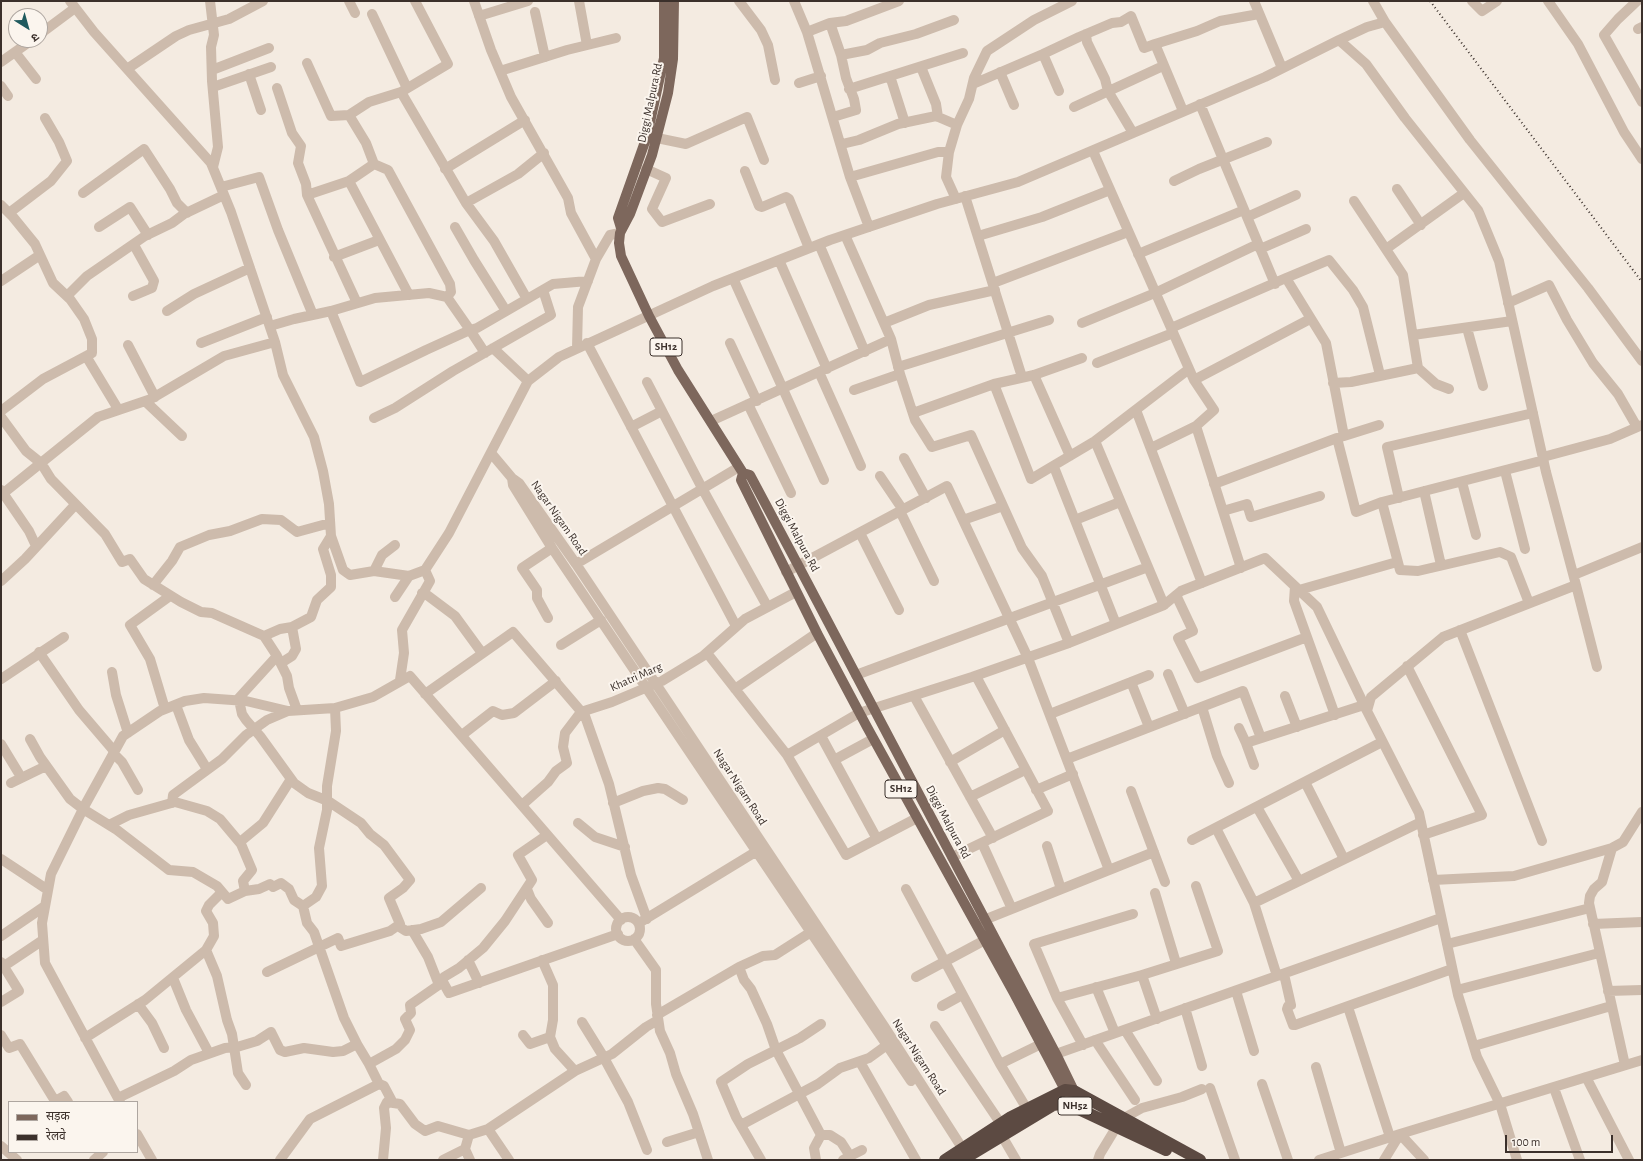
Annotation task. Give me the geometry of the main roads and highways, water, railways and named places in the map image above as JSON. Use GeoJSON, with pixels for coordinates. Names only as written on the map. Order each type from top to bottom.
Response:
{"type":"FeatureCollection","features":[{"type":"Feature","properties":{"kind":"highway","name":"NH52"},"geometry":{"type":"LineString","coordinates":[[1001,1130],[1069,1097]]}},
{"type":"Feature","properties":{"kind":"highway","name":"NH52"},"geometry":{"type":"LineString","coordinates":[[945,1160],[962,1155],[1001,1130],[1027,1110],[1069,1097],[1200,1160]]}},
{"type":"Feature","properties":{"kind":"highway","name":"NH52"},"geometry":{"type":"LineString","coordinates":[[1121,1122],[1185,1160]]}},
{"type":"Feature","properties":{"kind":"main road","name":"Diggi Malpura Rd"},"geometry":{"type":"LineString","coordinates":[[621,231],[618,218],[647,136],[664,58],[664,1]]}},
{"type":"Feature","properties":{"kind":"main road","name":"Diggi Malpura Rd"},"geometry":{"type":"LineString","coordinates":[[674,1],[673,59],[668,93],[657,138],[629,218],[621,231],[619,243],[621,256],[649,316],[678,370],[741,470],[750,476],[798,565],[1056,1054],[1069,1097]]}},
{"type":"Feature","properties":{"kind":"main road","name":"Diggi Malpura Rd"},"geometry":{"type":"LineString","coordinates":[[741,470],[741,480],[817,633],[873,739],[985,940],[1069,1097]]}},
{"type":"Feature","properties":{"kind":"railway"},"geometry":{"type":"LineString","coordinates":[[1430,1],[1642,282]]}}]}
